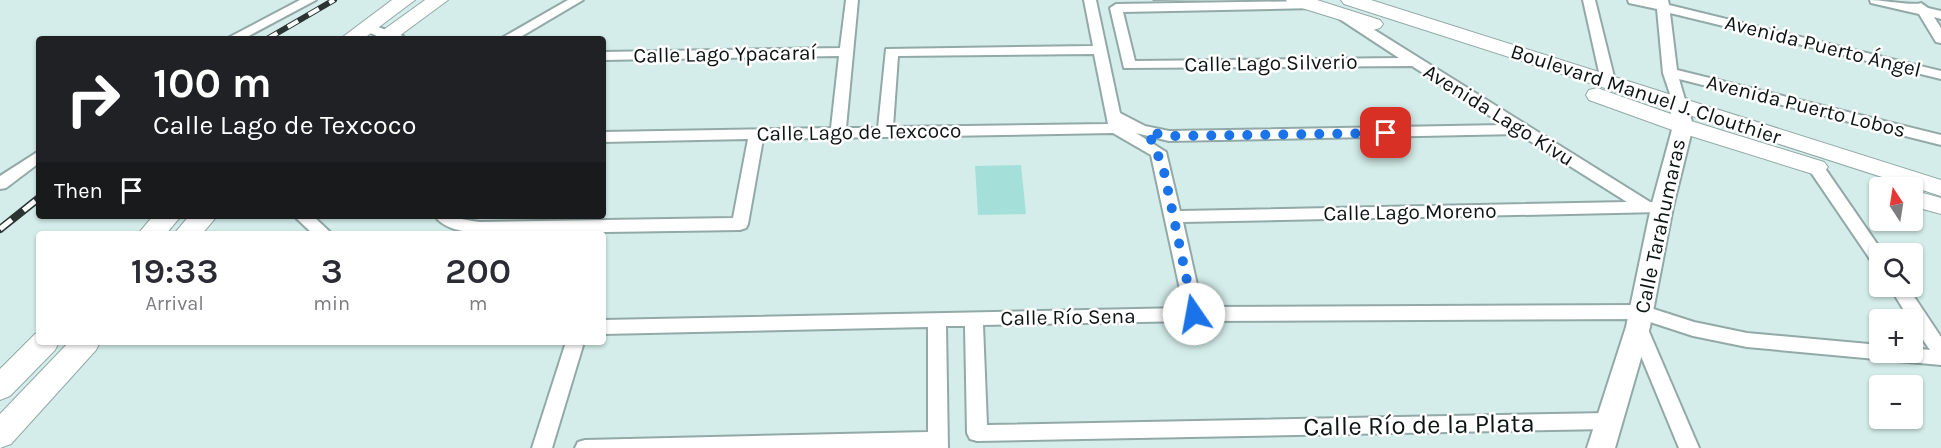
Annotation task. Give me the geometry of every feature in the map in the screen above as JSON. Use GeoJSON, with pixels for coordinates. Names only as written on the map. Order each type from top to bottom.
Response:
{"type":"FeatureCollection","features":[{"type":"Feature","properties":{"kind":"main road"},"geometry":{"type":"LineString","coordinates":[[383,35],[405,0]]}},
{"type":"Feature","properties":{"kind":"main road"},"geometry":{"type":"LineString","coordinates":[[383,35],[438,0]]}},
{"type":"Feature","properties":{"kind":"main road","name":"Boulevard Manuel J. Clouthier"},"geometry":{"type":"LineString","coordinates":[[1304,2],[1345,7],[1608,81],[1681,114],[1816,168],[1869,185]]}},
{"type":"Feature","properties":{"kind":"main road","name":"Boulevard Manuel J. Clouthier"},"geometry":{"type":"LineString","coordinates":[[1345,7],[1610,99],[1681,114],[1824,152],[1941,188]]}},
{"type":"Feature","properties":{"kind":"main road"},"geometry":{"type":"LineString","coordinates":[[1923,201],[1941,206]]}},
{"type":"Feature","properties":{"kind":"main road"},"geometry":{"type":"LineString","coordinates":[[154,231],[165,219]]}},
{"type":"Feature","properties":{"kind":"main road"},"geometry":{"type":"LineString","coordinates":[[190,231],[201,219]]}},
{"type":"Feature","properties":{"kind":"main road"},"geometry":{"type":"LineString","coordinates":[[0,388],[42,345]]}},
{"type":"Feature","properties":{"kind":"main road"},"geometry":{"type":"LineString","coordinates":[[0,435],[83,345]]}},
{"type":"Feature","properties":{"kind":"street"},"geometry":{"type":"LineString","coordinates":[[240,36],[310,0]]}},
{"type":"Feature","properties":{"kind":"street"},"geometry":{"type":"LineString","coordinates":[[512,36],[577,0]]}},
{"type":"Feature","properties":{"kind":"street"},"geometry":{"type":"LineString","coordinates":[[838,133],[852,0]]}},
{"type":"Feature","properties":{"kind":"street"},"geometry":{"type":"LineString","coordinates":[[1090,0],[1114,121],[1158,152]]}},
{"type":"Feature","properties":{"kind":"street"},"geometry":{"type":"LineString","coordinates":[[1589,0],[1608,81]]}},
{"type":"Feature","properties":{"kind":"street","name":"Avenida Puerto Ángel"},"geometry":{"type":"LineString","coordinates":[[1634,0],[1662,3],[1941,75]]}},
{"type":"Feature","properties":{"kind":"street"},"geometry":{"type":"LineString","coordinates":[[1876,0],[1920,6],[1941,15]]}},
{"type":"Feature","properties":{"kind":"street","name":"Calle Lago Silverio"},"geometry":{"type":"LineString","coordinates":[[1304,2],[1116,8],[1128,65],[1414,62]]}},
{"type":"Feature","properties":{"kind":"street"},"geometry":{"type":"LineString","coordinates":[[1662,3],[1670,73],[1681,114]]}},
{"type":"Feature","properties":{"kind":"street"},"geometry":{"type":"LineString","coordinates":[[1920,6],[1941,39]]}},
{"type":"Feature","properties":{"kind":"street","name":"Avenida Lago Kivu"},"geometry":{"type":"LineString","coordinates":[[1345,7],[1414,62],[1519,129],[1654,207]]}},
{"type":"Feature","properties":{"kind":"street"},"geometry":{"type":"LineString","coordinates":[[885,132],[891,52],[1101,51]]}},
{"type":"Feature","properties":{"kind":"street","name":"Calle Lago Ypacaraí"},"geometry":{"type":"LineString","coordinates":[[606,56],[847,52]]}},
{"type":"Feature","properties":{"kind":"street","name":"Avenida Puerto Lobos"},"geometry":{"type":"LineString","coordinates":[[1670,73],[1941,140]]}},
{"type":"Feature","properties":{"kind":"street","name":"Calle Tarahumaras"},"geometry":{"type":"LineString","coordinates":[[1601,448],[1640,320],[1654,207],[1681,114]]}},
{"type":"Feature","properties":{"kind":"street","name":"Calle Lago de Texcoco"},"geometry":{"type":"LineString","coordinates":[[606,137],[885,132],[1114,121],[1169,136],[1519,129]]}},
{"type":"Feature","properties":{"kind":"street"},"geometry":{"type":"LineString","coordinates":[[1148,132],[1163,167],[1194,314]]}},
{"type":"Feature","properties":{"kind":"street"},"geometry":{"type":"LineString","coordinates":[[449,219],[460,225],[480,228],[521,222],[740,224],[756,134]]}},
{"type":"Feature","properties":{"kind":"street"},"geometry":{"type":"LineString","coordinates":[[0,184],[36,158]]}},
{"type":"Feature","properties":{"kind":"street"},"geometry":{"type":"LineString","coordinates":[[1816,168],[1869,245]]}},
{"type":"Feature","properties":{"kind":"street","name":"Calle Lago Moreno"},"geometry":{"type":"LineString","coordinates":[[1173,217],[1654,207]]}},
{"type":"Feature","properties":{"kind":"street"},"geometry":{"type":"LineString","coordinates":[[306,219],[320,231]]}},
{"type":"Feature","properties":{"kind":"street"},"geometry":{"type":"LineString","coordinates":[[1904,297],[1941,352]]}},
{"type":"Feature","properties":{"kind":"street","name":"Calle Río Sena"},"geometry":{"type":"LineString","coordinates":[[606,327],[1194,314],[1640,320],[1747,340],[1869,351]]}},
{"type":"Feature","properties":{"kind":"street","name":"Calle Río de la Plata"},"geometry":{"type":"LineString","coordinates":[[974,318],[977,433],[1608,420]]}},
{"type":"Feature","properties":{"kind":"street"},"geometry":{"type":"LineString","coordinates":[[585,448],[938,444],[937,319]]}},
{"type":"Feature","properties":{"kind":"street"},"geometry":{"type":"LineString","coordinates":[[1640,320],[1689,448]]}},
{"type":"Feature","properties":{"kind":"street"},"geometry":{"type":"LineString","coordinates":[[542,448],[574,345]]}},
{"type":"Feature","properties":{"kind":"street"},"geometry":{"type":"LineString","coordinates":[[1923,356],[1941,358]]}},
{"type":"Feature","properties":{"kind":"shaded area"},"geometry":{"type":"Polygon","coordinates":[[[1021,165],[1026,214],[978,215],[975,166],[1021,165]]]}},
{"type":"Feature","properties":{"kind":"railway"},"geometry":{"type":"LineString","coordinates":[[272,36],[334,0]]}},
{"type":"Feature","properties":{"kind":"railway"},"geometry":{"type":"LineString","coordinates":[[0,229],[36,200]]}},
{"type":"Feature","properties":{"kind":"route"},"geometry":{"type":"LineString","coordinates":[[1194,314],[1163,167],[1148,132],[1161,136],[1386,133]]}}]}
